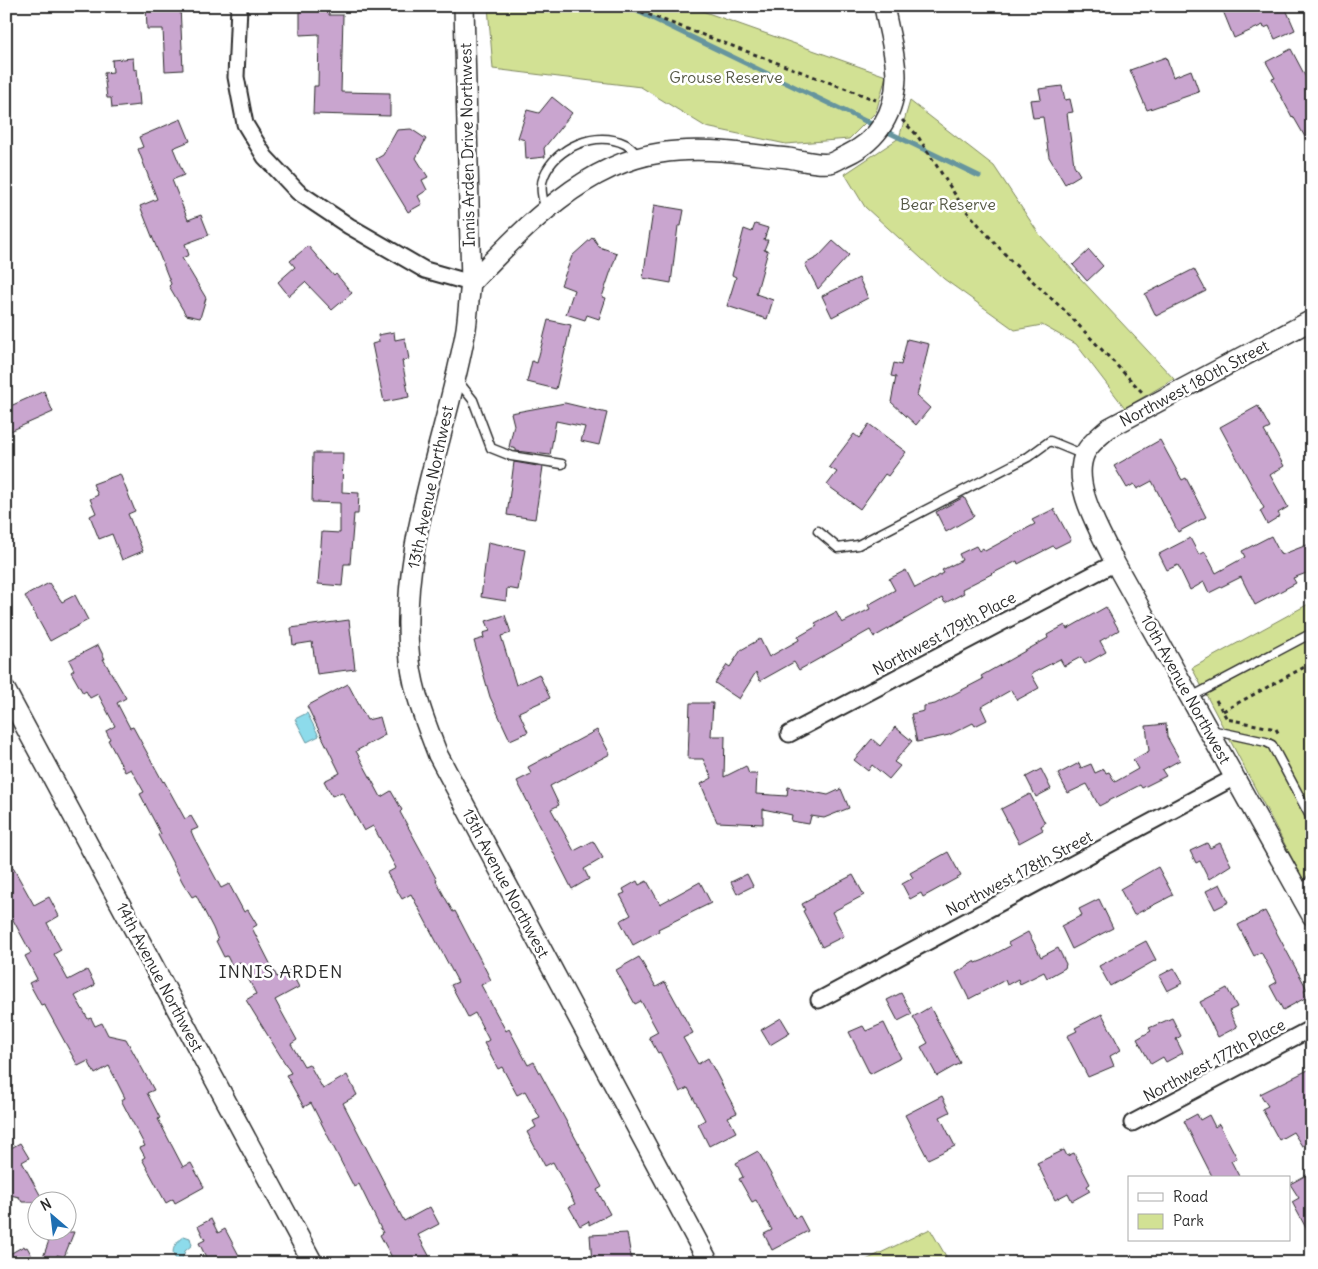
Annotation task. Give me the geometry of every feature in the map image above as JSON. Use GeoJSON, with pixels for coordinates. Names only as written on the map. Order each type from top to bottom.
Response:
{"type":"FeatureCollection","features":[{"type":"Feature","properties":{"kind":"street"},"geometry":{"type":"LineString","coordinates":[[239,6],[236,77],[245,124],[265,157],[298,192],[349,226],[425,270],[471,283],[510,242],[546,212],[587,181],[619,165],[660,152],[709,150],[830,163],[857,150],[881,130],[892,108],[896,76],[884,6]]}},
{"type":"Feature","properties":{"kind":"street","name":"Innis Arden Drive Northwest"},"geometry":{"type":"LineString","coordinates":[[464,6],[471,283]]}},
{"type":"Feature","properties":{"kind":"street","name":"13th Avenue Northwest"},"geometry":{"type":"LineString","coordinates":[[471,283],[466,329],[420,523],[411,579],[408,620],[410,662],[420,709],[438,755],[709,1263]]}},
{"type":"Feature","properties":{"kind":"street","name":"Northwest 180th Street"},"geometry":{"type":"LineString","coordinates":[[1084,455],[1092,442],[1109,428],[1312,320]]}},
{"type":"Feature","properties":{"kind":"street","name":"10th Avenue Northwest"},"geometry":{"type":"LineString","coordinates":[[1084,455],[1080,474],[1088,506],[1115,562],[1312,916]]}},
{"type":"Feature","properties":{"kind":"street","name":"Northwest 179th Place"},"geometry":{"type":"LineString","coordinates":[[789,734],[1115,562]]}},
{"type":"Feature","properties":{"kind":"street","name":"14th Avenue Northwest"},"geometry":{"type":"LineString","coordinates":[[6,691],[313,1263]]}},
{"type":"Feature","properties":{"kind":"street","name":"Northwest 178th Street"},"geometry":{"type":"LineString","coordinates":[[819,1000],[1236,777]]}},
{"type":"Feature","properties":{"kind":"street","name":"Northwest 177th Place"},"geometry":{"type":"LineString","coordinates":[[1132,1123],[1312,1028]]}},
{"type":"Feature","properties":{"kind":"lane"},"geometry":{"type":"LineString","coordinates":[[546,212],[542,196],[543,177],[560,156],[578,143],[613,140],[627,145],[641,158]]}},
{"type":"Feature","properties":{"kind":"lane"},"geometry":{"type":"LineString","coordinates":[[454,376],[474,400],[491,448],[511,456],[562,464]]}},
{"type":"Feature","properties":{"kind":"lane"},"geometry":{"type":"LineString","coordinates":[[818,531],[838,548],[858,545],[1028,457],[1050,441],[1084,455]]}},
{"type":"Feature","properties":{"kind":"lane"},"geometry":{"type":"LineString","coordinates":[[1191,697],[1310,637]]}},
{"type":"Feature","properties":{"kind":"lane"},"geometry":{"type":"LineString","coordinates":[[1209,730],[1266,742],[1272,745],[1312,820]]}},
{"type":"Feature","properties":{"kind":"lane"},"geometry":{"type":"LineString","coordinates":[[1300,895],[1312,878]]}},
{"type":"Feature","properties":{"kind":"path"},"geometry":{"type":"LineString","coordinates":[[626,6],[855,91],[892,108],[917,135],[963,206],[1011,261],[1065,312],[1154,404]]}},
{"type":"Feature","properties":{"kind":"path"},"geometry":{"type":"LineString","coordinates":[[1223,711],[1312,663]]}},
{"type":"Feature","properties":{"kind":"green space","name":"Grouse Reserve"},"geometry":{"type":"Polygon","coordinates":[[[488,6],[688,6],[886,76],[876,112],[849,139],[786,144],[706,127],[641,87],[493,69],[488,6]]]}},
{"type":"Feature","properties":{"kind":"green space","name":"Bear Reserve"},"geometry":{"type":"Polygon","coordinates":[[[910,101],[994,166],[1039,234],[1174,379],[1125,408],[1076,344],[1042,325],[1015,330],[944,279],[865,207],[845,174],[899,138],[910,101]]]}},
{"type":"Feature","properties":{"kind":"green space"},"geometry":{"type":"Polygon","coordinates":[[[1312,602],[1312,896],[1192,668],[1312,602]]]}},
{"type":"Feature","properties":{"kind":"green space"},"geometry":{"type":"Polygon","coordinates":[[[930,1229],[950,1263],[860,1263],[864,1261],[930,1229]]]}},
{"type":"Feature","properties":{"kind":"water"},"geometry":{"type":"Polygon","coordinates":[[[307,713],[319,736],[307,742],[295,719],[307,713]]]}},
{"type":"Feature","properties":{"kind":"water"},"geometry":{"type":"Polygon","coordinates":[[[184,1236],[190,1238],[192,1245],[185,1251],[182,1259],[176,1259],[173,1253],[174,1247],[184,1236]]]}},
{"type":"Feature","properties":{"kind":"building"},"geometry":{"type":"Polygon","coordinates":[[[146,6],[180,6],[183,70],[165,71],[163,29],[147,29],[146,6]]]}},
{"type":"Feature","properties":{"kind":"building"},"geometry":{"type":"Polygon","coordinates":[[[300,6],[329,6],[329,15],[343,15],[341,92],[390,93],[390,116],[313,114],[314,86],[318,86],[319,34],[300,35],[300,6]]]}},
{"type":"Feature","properties":{"kind":"building"},"geometry":{"type":"Polygon","coordinates":[[[1221,6],[1276,6],[1278,11],[1285,7],[1295,30],[1275,39],[1269,26],[1264,28],[1263,25],[1234,38],[1221,6]]]}},
{"type":"Feature","properties":{"kind":"building"},"geometry":{"type":"Polygon","coordinates":[[[1291,49],[1312,89],[1312,149],[1292,117],[1272,79],[1275,78],[1266,62],[1291,49]]]}},
{"type":"Feature","properties":{"kind":"building"},"geometry":{"type":"Polygon","coordinates":[[[1166,57],[1173,77],[1191,70],[1199,92],[1147,110],[1130,70],[1166,57]]]}},
{"type":"Feature","properties":{"kind":"building"},"geometry":{"type":"Polygon","coordinates":[[[133,58],[134,70],[137,69],[140,105],[112,108],[111,98],[107,98],[104,73],[113,72],[112,60],[133,58]]]}},
{"type":"Feature","properties":{"kind":"building"},"geometry":{"type":"Polygon","coordinates":[[[1062,86],[1065,100],[1070,99],[1073,112],[1067,113],[1074,165],[1080,175],[1065,184],[1049,157],[1043,117],[1033,118],[1030,100],[1041,99],[1039,89],[1062,86]]]}},
{"type":"Feature","properties":{"kind":"building"},"geometry":{"type":"Polygon","coordinates":[[[552,97],[572,113],[544,148],[545,157],[526,159],[525,140],[518,138],[527,110],[539,113],[552,97]]]}},
{"type":"Feature","properties":{"kind":"building"},"geometry":{"type":"Polygon","coordinates":[[[181,119],[190,141],[173,148],[184,175],[172,180],[188,220],[201,215],[209,235],[185,244],[189,255],[182,258],[206,298],[200,318],[186,315],[169,286],[171,284],[140,206],[157,199],[138,149],[143,147],[139,137],[181,119]]]}},
{"type":"Feature","properties":{"kind":"building"},"geometry":{"type":"Polygon","coordinates":[[[411,129],[426,139],[416,158],[428,177],[422,180],[427,190],[418,196],[422,204],[408,212],[376,159],[383,155],[397,130],[411,129]]]}},
{"type":"Feature","properties":{"kind":"building"},"geometry":{"type":"Polygon","coordinates":[[[654,205],[684,210],[681,226],[678,226],[671,283],[643,278],[654,205]]]}},
{"type":"Feature","properties":{"kind":"building"},"geometry":{"type":"Polygon","coordinates":[[[755,224],[768,228],[764,240],[768,240],[764,250],[768,251],[756,294],[773,300],[767,319],[727,306],[736,277],[732,275],[744,229],[752,232],[755,224]]]}},
{"type":"Feature","properties":{"kind":"building"},"geometry":{"type":"Polygon","coordinates":[[[593,237],[599,247],[617,253],[602,297],[606,298],[599,319],[587,315],[585,320],[566,314],[574,290],[561,285],[572,256],[593,237]]]}},
{"type":"Feature","properties":{"kind":"building"},"geometry":{"type":"Polygon","coordinates":[[[833,241],[849,255],[818,289],[805,264],[818,257],[833,241]]]}},
{"type":"Feature","properties":{"kind":"building"},"geometry":{"type":"Polygon","coordinates":[[[308,246],[334,276],[336,274],[352,293],[332,310],[305,282],[289,296],[278,282],[295,267],[290,261],[308,246]]]}},
{"type":"Feature","properties":{"kind":"building"},"geometry":{"type":"Polygon","coordinates":[[[1089,250],[1103,266],[1087,281],[1073,265],[1089,250]]]}},
{"type":"Feature","properties":{"kind":"building"},"geometry":{"type":"Polygon","coordinates":[[[1194,269],[1206,291],[1156,316],[1145,294],[1194,269]]]}},
{"type":"Feature","properties":{"kind":"building"},"geometry":{"type":"Polygon","coordinates":[[[859,278],[868,298],[832,317],[822,296],[859,278]]]}},
{"type":"Feature","properties":{"kind":"building"},"geometry":{"type":"Polygon","coordinates":[[[548,320],[571,325],[556,389],[527,382],[532,361],[537,363],[548,320]]]}},
{"type":"Feature","properties":{"kind":"building"},"geometry":{"type":"Polygon","coordinates":[[[394,332],[395,340],[405,338],[409,359],[402,361],[409,397],[384,402],[372,344],[379,342],[378,335],[394,332]]]}},
{"type":"Feature","properties":{"kind":"building"},"geometry":{"type":"Polygon","coordinates":[[[907,339],[929,344],[917,396],[930,408],[916,425],[891,402],[896,377],[891,376],[894,363],[901,365],[907,339]]]}},
{"type":"Feature","properties":{"kind":"building"},"geometry":{"type":"Polygon","coordinates":[[[44,391],[53,412],[6,433],[6,408],[44,391]]]}},
{"type":"Feature","properties":{"kind":"building"},"geometry":{"type":"Polygon","coordinates":[[[565,403],[607,413],[599,445],[581,441],[585,427],[556,421],[550,455],[516,451],[516,449],[509,447],[514,425],[511,413],[565,403]]]}},
{"type":"Feature","properties":{"kind":"building"},"geometry":{"type":"Polygon","coordinates":[[[1258,406],[1270,428],[1264,431],[1284,466],[1270,475],[1288,507],[1278,513],[1280,516],[1267,524],[1260,511],[1264,508],[1220,427],[1258,406]]]}},
{"type":"Feature","properties":{"kind":"building"},"geometry":{"type":"Polygon","coordinates":[[[869,424],[906,452],[888,476],[885,474],[860,509],[827,485],[837,472],[829,467],[854,434],[859,438],[869,424]]]}},
{"type":"Feature","properties":{"kind":"building"},"geometry":{"type":"Polygon","coordinates":[[[1160,440],[1182,480],[1186,478],[1206,517],[1178,532],[1152,481],[1137,489],[1134,484],[1127,488],[1114,466],[1160,440]]]}},
{"type":"Feature","properties":{"kind":"building"},"geometry":{"type":"Polygon","coordinates":[[[313,453],[343,453],[342,492],[359,493],[358,514],[354,514],[350,564],[344,564],[342,586],[318,584],[322,532],[340,533],[340,503],[312,502],[313,453]]]}},
{"type":"Feature","properties":{"kind":"building"},"geometry":{"type":"Polygon","coordinates":[[[514,462],[543,467],[535,519],[507,515],[514,462]]]}},
{"type":"Feature","properties":{"kind":"building"},"geometry":{"type":"Polygon","coordinates":[[[120,474],[135,511],[128,514],[143,551],[122,560],[112,534],[99,539],[90,516],[96,513],[90,499],[98,495],[93,484],[120,474]]]}},
{"type":"Feature","properties":{"kind":"building"},"geometry":{"type":"Polygon","coordinates":[[[964,497],[974,516],[946,532],[936,512],[964,497]]]}},
{"type":"Feature","properties":{"kind":"building"},"geometry":{"type":"Polygon","coordinates":[[[1054,509],[1071,540],[1055,548],[1053,546],[1018,564],[1017,561],[962,589],[964,593],[945,603],[942,598],[874,637],[870,630],[799,670],[794,662],[760,681],[756,672],[739,699],[715,683],[727,665],[730,667],[741,650],[760,639],[769,657],[799,640],[798,637],[817,626],[815,623],[836,612],[842,623],[870,609],[868,605],[895,590],[889,579],[906,570],[915,588],[944,573],[942,570],[962,560],[959,554],[976,546],[979,551],[983,548],[985,551],[1035,524],[1032,520],[1054,509]]]}},
{"type":"Feature","properties":{"kind":"building"},"geometry":{"type":"Polygon","coordinates":[[[1271,536],[1281,555],[1312,543],[1312,571],[1293,578],[1296,583],[1255,605],[1241,577],[1209,593],[1204,582],[1190,590],[1178,565],[1167,570],[1159,554],[1190,538],[1199,555],[1205,552],[1216,573],[1245,557],[1242,551],[1271,536]]]}},
{"type":"Feature","properties":{"kind":"building"},"geometry":{"type":"Polygon","coordinates":[[[488,542],[525,550],[518,590],[507,588],[506,601],[481,597],[488,542]]]}},
{"type":"Feature","properties":{"kind":"building"},"geometry":{"type":"Polygon","coordinates":[[[49,583],[62,602],[75,595],[88,620],[50,641],[25,596],[49,583]]]}},
{"type":"Feature","properties":{"kind":"building"},"geometry":{"type":"Polygon","coordinates":[[[1106,607],[1119,630],[1100,641],[1106,652],[1085,664],[1081,657],[1064,666],[1060,659],[1031,674],[1039,688],[1017,700],[1011,690],[981,707],[987,720],[975,726],[973,723],[949,735],[917,742],[911,714],[924,711],[924,706],[935,704],[983,679],[981,676],[1048,638],[1047,635],[1065,625],[1067,629],[1106,607]]]}},
{"type":"Feature","properties":{"kind":"building"},"geometry":{"type":"Polygon","coordinates":[[[505,615],[511,633],[501,636],[516,685],[539,674],[550,698],[519,712],[528,732],[510,740],[490,697],[474,641],[484,638],[483,633],[490,631],[486,621],[505,615]]]}},
{"type":"Feature","properties":{"kind":"building"},"geometry":{"type":"Polygon","coordinates":[[[349,620],[355,669],[317,674],[312,642],[293,645],[291,628],[349,620]]]}},
{"type":"Feature","properties":{"kind":"building"},"geometry":{"type":"Polygon","coordinates":[[[98,645],[105,659],[103,659],[126,698],[117,703],[130,728],[133,727],[185,819],[191,816],[198,828],[191,831],[221,888],[229,884],[244,912],[248,910],[257,925],[252,928],[277,977],[290,970],[299,987],[275,1000],[297,1040],[291,1044],[304,1066],[309,1064],[323,1089],[347,1075],[357,1095],[343,1103],[404,1221],[430,1207],[439,1224],[418,1235],[433,1263],[395,1263],[380,1235],[383,1233],[359,1184],[354,1187],[311,1103],[304,1107],[286,1075],[291,1073],[246,1000],[256,994],[240,962],[232,966],[227,956],[224,957],[216,941],[218,940],[213,928],[196,895],[192,897],[183,883],[158,835],[161,834],[140,794],[144,792],[131,769],[125,772],[108,740],[110,739],[106,731],[115,726],[98,694],[90,698],[86,691],[83,693],[71,672],[74,670],[69,660],[98,645]]]}},
{"type":"Feature","properties":{"kind":"building"},"geometry":{"type":"Polygon","coordinates":[[[348,684],[367,720],[380,717],[385,735],[356,751],[381,797],[391,791],[402,810],[400,812],[436,881],[453,912],[455,911],[491,980],[481,985],[506,1031],[509,1029],[528,1065],[534,1062],[602,1187],[597,1190],[610,1214],[589,1225],[589,1221],[580,1226],[569,1207],[575,1204],[553,1162],[545,1166],[527,1132],[536,1127],[533,1121],[540,1118],[525,1091],[517,1095],[502,1067],[498,1069],[484,1043],[489,1040],[475,1013],[468,1017],[451,985],[458,982],[411,894],[402,899],[387,873],[396,868],[373,826],[364,831],[342,792],[332,796],[324,781],[340,773],[307,706],[348,684]]]}},
{"type":"Feature","properties":{"kind":"building"},"geometry":{"type":"Polygon","coordinates":[[[690,703],[713,703],[711,736],[725,736],[724,777],[746,766],[749,774],[757,774],[756,794],[787,796],[788,787],[828,795],[841,789],[849,808],[824,818],[811,816],[809,824],[791,821],[792,815],[763,809],[763,824],[717,822],[701,784],[712,778],[703,759],[688,759],[690,703]]]}},
{"type":"Feature","properties":{"kind":"building"},"geometry":{"type":"Polygon","coordinates":[[[1166,724],[1167,737],[1180,760],[1162,770],[1166,776],[1142,788],[1140,785],[1099,806],[1087,784],[1068,793],[1058,774],[1079,763],[1081,768],[1091,764],[1095,773],[1104,769],[1106,773],[1109,772],[1115,782],[1138,769],[1133,760],[1149,751],[1146,726],[1166,724]]]}},
{"type":"Feature","properties":{"kind":"building"},"geometry":{"type":"Polygon","coordinates":[[[895,727],[912,741],[894,762],[900,766],[889,779],[872,765],[868,771],[854,760],[872,739],[880,746],[895,727]]]}},
{"type":"Feature","properties":{"kind":"building"},"geometry":{"type":"Polygon","coordinates":[[[597,730],[610,754],[550,786],[559,805],[551,809],[574,851],[593,841],[603,858],[584,869],[589,879],[572,889],[517,781],[531,774],[528,767],[597,730]]]}},
{"type":"Feature","properties":{"kind":"building"},"geometry":{"type":"Polygon","coordinates":[[[1041,769],[1051,789],[1036,797],[1026,777],[1041,769]]]}},
{"type":"Feature","properties":{"kind":"building"},"geometry":{"type":"Polygon","coordinates":[[[1030,794],[1045,823],[1041,826],[1043,830],[1019,843],[1001,809],[1030,794]]]}},
{"type":"Feature","properties":{"kind":"building"},"geometry":{"type":"Polygon","coordinates":[[[1207,843],[1210,848],[1220,843],[1231,865],[1209,879],[1200,861],[1196,863],[1190,851],[1207,843]]]}},
{"type":"Feature","properties":{"kind":"building"},"geometry":{"type":"Polygon","coordinates":[[[948,852],[961,876],[923,897],[921,893],[910,899],[902,884],[913,878],[910,873],[948,852]]]}},
{"type":"Feature","properties":{"kind":"building"},"geometry":{"type":"Polygon","coordinates":[[[6,855],[34,905],[49,897],[59,916],[47,923],[61,950],[54,954],[68,980],[87,970],[95,985],[75,996],[88,1019],[91,1018],[95,1026],[102,1023],[108,1035],[126,1039],[154,1090],[147,1093],[183,1167],[191,1163],[204,1187],[175,1203],[173,1199],[166,1203],[142,1159],[145,1157],[140,1148],[145,1146],[121,1100],[125,1098],[109,1066],[95,1074],[88,1061],[78,1066],[44,1004],[41,1005],[29,983],[37,979],[25,956],[31,953],[6,907],[6,855]]]}},
{"type":"Feature","properties":{"kind":"building"},"geometry":{"type":"Polygon","coordinates":[[[1158,867],[1173,895],[1134,915],[1120,889],[1158,867]]]}},
{"type":"Feature","properties":{"kind":"building"},"geometry":{"type":"Polygon","coordinates":[[[747,874],[753,886],[737,894],[731,882],[747,874]]]}},
{"type":"Feature","properties":{"kind":"building"},"geometry":{"type":"Polygon","coordinates":[[[853,875],[864,895],[832,912],[844,936],[822,947],[803,911],[805,910],[802,904],[815,897],[814,895],[853,875]]]}},
{"type":"Feature","properties":{"kind":"building"},"geometry":{"type":"Polygon","coordinates":[[[637,881],[639,885],[647,881],[660,904],[700,882],[711,903],[658,929],[659,931],[633,945],[620,921],[631,915],[620,895],[625,893],[623,889],[637,881]]]}},
{"type":"Feature","properties":{"kind":"building"},"geometry":{"type":"Polygon","coordinates":[[[1220,884],[1229,902],[1215,909],[1206,891],[1220,884]]]}},
{"type":"Feature","properties":{"kind":"building"},"geometry":{"type":"Polygon","coordinates":[[[1099,899],[1113,928],[1072,949],[1061,926],[1082,915],[1079,909],[1099,899]]]}},
{"type":"Feature","properties":{"kind":"building"},"geometry":{"type":"Polygon","coordinates":[[[1265,911],[1307,989],[1304,990],[1307,997],[1283,1010],[1270,986],[1277,982],[1261,952],[1254,956],[1238,925],[1265,911]]]}},
{"type":"Feature","properties":{"kind":"building"},"geometry":{"type":"Polygon","coordinates":[[[1028,932],[1041,957],[1058,948],[1066,964],[1065,968],[1047,978],[1044,972],[1020,984],[1018,979],[1007,985],[1005,980],[969,999],[956,973],[975,961],[976,963],[984,960],[1010,946],[1008,943],[1028,932]]]}},
{"type":"Feature","properties":{"kind":"building"},"geometry":{"type":"Polygon","coordinates":[[[1146,941],[1156,960],[1110,986],[1099,966],[1146,941]]]}},
{"type":"Feature","properties":{"kind":"building"},"geometry":{"type":"Polygon","coordinates":[[[639,957],[656,987],[665,982],[693,1033],[683,1038],[698,1064],[708,1058],[737,1113],[728,1117],[736,1132],[709,1146],[698,1124],[705,1120],[688,1088],[680,1092],[660,1052],[658,1053],[649,1037],[658,1032],[641,1001],[635,1004],[616,970],[639,957]]]}},
{"type":"Feature","properties":{"kind":"building"},"geometry":{"type":"Polygon","coordinates":[[[1174,968],[1183,983],[1167,991],[1159,976],[1174,968]]]}},
{"type":"Feature","properties":{"kind":"building"},"geometry":{"type":"Polygon","coordinates":[[[1227,988],[1237,1007],[1229,1011],[1237,1027],[1218,1037],[1200,1002],[1227,988]]]}},
{"type":"Feature","properties":{"kind":"building"},"geometry":{"type":"Polygon","coordinates":[[[901,993],[912,1014],[898,1021],[887,1000],[901,993]]]}},
{"type":"Feature","properties":{"kind":"building"},"geometry":{"type":"Polygon","coordinates":[[[930,1007],[960,1063],[937,1076],[921,1047],[928,1043],[913,1017],[930,1007]]]}},
{"type":"Feature","properties":{"kind":"building"},"geometry":{"type":"Polygon","coordinates":[[[1102,1014],[1121,1050],[1110,1056],[1114,1066],[1088,1077],[1067,1036],[1077,1031],[1075,1028],[1102,1014]]]}},
{"type":"Feature","properties":{"kind":"building"},"geometry":{"type":"Polygon","coordinates":[[[781,1018],[790,1033],[770,1045],[761,1030],[781,1018]]]}},
{"type":"Feature","properties":{"kind":"building"},"geometry":{"type":"Polygon","coordinates":[[[1172,1018],[1181,1036],[1176,1039],[1183,1053],[1166,1062],[1163,1057],[1151,1064],[1137,1039],[1151,1031],[1149,1028],[1172,1018]]]}},
{"type":"Feature","properties":{"kind":"building"},"geometry":{"type":"Polygon","coordinates":[[[884,1023],[901,1058],[870,1074],[849,1032],[863,1026],[866,1031],[884,1023]]]}},
{"type":"Feature","properties":{"kind":"building"},"geometry":{"type":"Polygon","coordinates":[[[1312,1068],[1312,1141],[1302,1146],[1293,1132],[1279,1140],[1262,1109],[1268,1106],[1260,1094],[1312,1068]]]}},
{"type":"Feature","properties":{"kind":"building"},"geometry":{"type":"Polygon","coordinates":[[[942,1096],[950,1112],[940,1117],[955,1146],[928,1159],[905,1115],[942,1096]]]}},
{"type":"Feature","properties":{"kind":"building"},"geometry":{"type":"Polygon","coordinates":[[[1197,1114],[1200,1120],[1209,1115],[1215,1127],[1219,1124],[1237,1158],[1231,1161],[1239,1176],[1212,1176],[1184,1121],[1197,1114]]]}},
{"type":"Feature","properties":{"kind":"building"},"geometry":{"type":"Polygon","coordinates":[[[20,1143],[29,1158],[22,1162],[38,1192],[28,1192],[28,1202],[22,1202],[19,1197],[6,1194],[6,1151],[20,1143]]]}},
{"type":"Feature","properties":{"kind":"building"},"geometry":{"type":"Polygon","coordinates":[[[1064,1150],[1067,1156],[1074,1153],[1090,1184],[1087,1186],[1090,1191],[1072,1201],[1068,1193],[1055,1200],[1037,1163],[1064,1150]]]}},
{"type":"Feature","properties":{"kind":"building"},"geometry":{"type":"Polygon","coordinates":[[[758,1151],[795,1218],[800,1216],[808,1231],[772,1250],[764,1234],[772,1230],[756,1200],[752,1202],[739,1179],[743,1177],[736,1163],[758,1151]]]}},
{"type":"Feature","properties":{"kind":"building"},"geometry":{"type":"Polygon","coordinates":[[[1312,1172],[1312,1239],[1292,1202],[1299,1198],[1290,1184],[1312,1172]]]}},
{"type":"Feature","properties":{"kind":"building"},"geometry":{"type":"Polygon","coordinates":[[[211,1219],[218,1233],[225,1229],[243,1263],[209,1263],[199,1243],[205,1240],[198,1226],[211,1219]]]}},
{"type":"Feature","properties":{"kind":"building"},"geometry":{"type":"Polygon","coordinates":[[[627,1233],[632,1263],[592,1263],[590,1235],[627,1233]]]}},
{"type":"Feature","properties":{"kind":"building"},"geometry":{"type":"Polygon","coordinates":[[[48,1242],[70,1242],[64,1257],[57,1255],[55,1263],[41,1263],[48,1242]]]}},
{"type":"Feature","properties":{"kind":"building"},"geometry":{"type":"Polygon","coordinates":[[[24,1246],[25,1248],[27,1247],[36,1263],[6,1263],[6,1256],[24,1246]]]}},
{"type":"Feature","properties":{"kind":"waterway"},"geometry":{"type":"LineString","coordinates":[[627,6],[979,176]]}},
{"type":"Feature","properties":{"kind":"district","name":"INNIS ARDEN"},"geometry":{"type":"Point","coordinates":[281,971]}}]}
